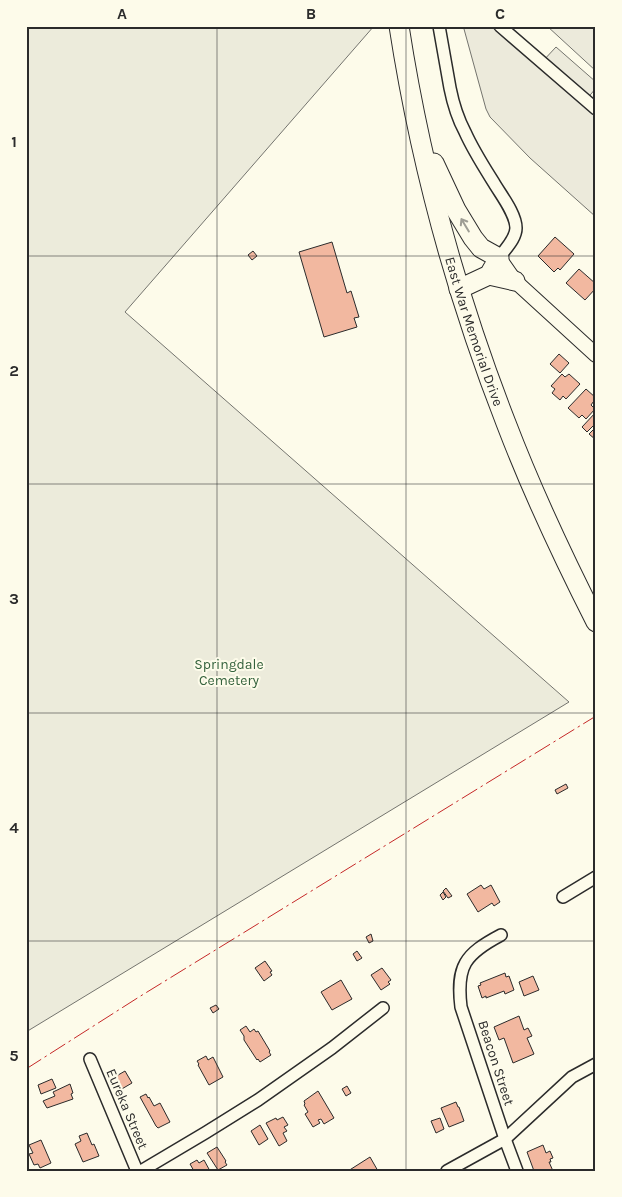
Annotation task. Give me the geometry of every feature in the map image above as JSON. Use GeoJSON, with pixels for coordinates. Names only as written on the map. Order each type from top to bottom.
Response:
{"type":"FeatureCollection","features":[{"type":"Feature","properties":{"kind":"highway","name":"East War Memorial Drive"},"geometry":{"type":"LineString","coordinates":[[399,26],[409,90],[432,192],[459,289],[481,355],[516,448],[550,526],[596,622]]}},
{"type":"Feature","properties":{"kind":"highway"},"geometry":{"type":"LineString","coordinates":[[409,90],[429,153],[456,210],[481,248],[499,258],[489,275],[459,289]]}},
{"type":"Feature","properties":{"kind":"highway"},"geometry":{"type":"LineString","coordinates":[[489,275],[515,281]]}},
{"type":"Feature","properties":{"kind":"street"},"geometry":{"type":"LineString","coordinates":[[439,26],[450,88],[460,121],[514,219],[515,234],[499,258],[515,281],[596,355]]}},
{"type":"Feature","properties":{"kind":"street"},"geometry":{"type":"LineString","coordinates":[[500,26],[596,109]]}},
{"type":"Feature","properties":{"kind":"street"},"geometry":{"type":"LineString","coordinates":[[563,897],[596,876]]}},
{"type":"Feature","properties":{"kind":"street","name":"Beacon Street"},"geometry":{"type":"LineString","coordinates":[[501,935],[479,948],[465,963],[461,972],[461,1007],[517,1171]]}},
{"type":"Feature","properties":{"kind":"street"},"geometry":{"type":"LineString","coordinates":[[139,1171],[206,1133],[258,1100],[332,1048],[383,1008]]}},
{"type":"Feature","properties":{"kind":"street","name":"Eureka Street"},"geometry":{"type":"LineString","coordinates":[[90,1060],[139,1171]]}},
{"type":"Feature","properties":{"kind":"street"},"geometry":{"type":"LineString","coordinates":[[447,1171],[505,1139],[572,1077],[596,1064]]}},
{"type":"Feature","properties":{"kind":"green space","name":"Springdale Cemetery"},"geometry":{"type":"Polygon","coordinates":[[[26,26],[374,26],[125,312],[569,702],[26,1032],[26,26]]]}},
{"type":"Feature","properties":{"kind":"shaded area"},"geometry":{"type":"Polygon","coordinates":[[[467,26],[498,26],[548,74],[596,116],[596,217],[530,158],[490,117],[486,109],[464,29],[467,26]]]}},
{"type":"Feature","properties":{"kind":"shaded area"},"geometry":{"type":"Polygon","coordinates":[[[547,26],[596,26],[596,71],[547,26]]]}},
{"type":"Feature","properties":{"kind":"shaded area"},"geometry":{"type":"Polygon","coordinates":[[[556,47],[596,82],[596,88],[586,100],[542,62],[556,47]]]}},
{"type":"Feature","properties":{"kind":"building"},"geometry":{"type":"Polygon","coordinates":[[[555,237],[574,254],[560,270],[558,268],[554,272],[538,256],[555,237]]]}},
{"type":"Feature","properties":{"kind":"building"},"geometry":{"type":"Polygon","coordinates":[[[332,242],[347,293],[351,291],[359,317],[354,318],[357,327],[324,337],[299,252],[332,242]]]}},
{"type":"Feature","properties":{"kind":"building"},"geometry":{"type":"Polygon","coordinates":[[[253,251],[257,256],[252,260],[248,255],[253,251]]]}},
{"type":"Feature","properties":{"kind":"building"},"geometry":{"type":"Polygon","coordinates":[[[579,269],[596,284],[596,288],[585,300],[566,283],[579,269]]]}},
{"type":"Feature","properties":{"kind":"building"},"geometry":{"type":"Polygon","coordinates":[[[559,354],[569,363],[560,373],[550,364],[559,354]]]}},
{"type":"Feature","properties":{"kind":"building"},"geometry":{"type":"Polygon","coordinates":[[[562,374],[565,377],[569,374],[580,384],[566,399],[563,396],[560,400],[552,393],[555,389],[551,386],[562,374]]]}},
{"type":"Feature","properties":{"kind":"building"},"geometry":{"type":"Polygon","coordinates":[[[586,389],[596,398],[591,405],[595,409],[586,419],[582,415],[579,418],[568,408],[586,389]]]}},
{"type":"Feature","properties":{"kind":"building"},"geometry":{"type":"Polygon","coordinates":[[[596,412],[596,423],[587,432],[582,427],[596,412]]]}},
{"type":"Feature","properties":{"kind":"building"},"geometry":{"type":"Polygon","coordinates":[[[596,427],[596,440],[589,434],[596,427]]]}},
{"type":"Feature","properties":{"kind":"building"},"geometry":{"type":"Polygon","coordinates":[[[566,784],[568,788],[557,794],[555,790],[566,784]]]}},
{"type":"Feature","properties":{"kind":"building"},"geometry":{"type":"Polygon","coordinates":[[[481,885],[484,889],[491,885],[500,902],[494,906],[492,903],[478,912],[467,894],[481,885]]]}},
{"type":"Feature","properties":{"kind":"building"},"geometry":{"type":"Polygon","coordinates":[[[446,888],[452,896],[448,898],[443,891],[446,888]]]}},
{"type":"Feature","properties":{"kind":"building"},"geometry":{"type":"Polygon","coordinates":[[[443,892],[446,897],[443,900],[440,895],[443,892]]]}},
{"type":"Feature","properties":{"kind":"building"},"geometry":{"type":"Polygon","coordinates":[[[371,934],[373,941],[369,943],[366,937],[371,934]]]}},
{"type":"Feature","properties":{"kind":"building"},"geometry":{"type":"Polygon","coordinates":[[[357,951],[362,958],[357,961],[353,954],[357,951]]]}},
{"type":"Feature","properties":{"kind":"building"},"geometry":{"type":"Polygon","coordinates":[[[265,961],[272,971],[270,972],[272,975],[264,981],[255,968],[265,961]]]}},
{"type":"Feature","properties":{"kind":"building"},"geometry":{"type":"Polygon","coordinates":[[[382,968],[391,980],[388,982],[390,984],[381,990],[371,975],[382,968]]]}},
{"type":"Feature","properties":{"kind":"building"},"geometry":{"type":"Polygon","coordinates":[[[505,973],[506,977],[509,976],[514,990],[505,994],[504,991],[482,998],[478,986],[481,985],[480,983],[505,973]]]}},
{"type":"Feature","properties":{"kind":"building"},"geometry":{"type":"Polygon","coordinates":[[[533,976],[539,990],[524,996],[519,982],[533,976]]]}},
{"type":"Feature","properties":{"kind":"building"},"geometry":{"type":"Polygon","coordinates":[[[341,980],[352,999],[332,1010],[321,992],[341,980]]]}},
{"type":"Feature","properties":{"kind":"building"},"geometry":{"type":"Polygon","coordinates":[[[216,1005],[219,1009],[213,1013],[210,1008],[216,1005]]]}},
{"type":"Feature","properties":{"kind":"building"},"geometry":{"type":"Polygon","coordinates":[[[519,1016],[524,1030],[528,1028],[532,1036],[527,1038],[534,1054],[513,1063],[504,1038],[499,1040],[494,1027],[519,1016]]]}},
{"type":"Feature","properties":{"kind":"building"},"geometry":{"type":"Polygon","coordinates":[[[246,1026],[250,1032],[254,1029],[256,1032],[258,1031],[270,1051],[271,1055],[260,1062],[244,1040],[240,1030],[246,1026]]]}},
{"type":"Feature","properties":{"kind":"building"},"geometry":{"type":"Polygon","coordinates":[[[206,1056],[208,1060],[213,1057],[223,1077],[209,1085],[197,1061],[206,1056]]]}},
{"type":"Feature","properties":{"kind":"building"},"geometry":{"type":"Polygon","coordinates":[[[125,1071],[132,1083],[120,1090],[113,1078],[125,1071]]]}},
{"type":"Feature","properties":{"kind":"building"},"geometry":{"type":"Polygon","coordinates":[[[52,1079],[56,1088],[41,1094],[38,1085],[52,1079]]]}},
{"type":"Feature","properties":{"kind":"building"},"geometry":{"type":"Polygon","coordinates":[[[70,1084],[73,1099],[47,1108],[43,1101],[55,1096],[53,1092],[70,1084]]]}},
{"type":"Feature","properties":{"kind":"building"},"geometry":{"type":"Polygon","coordinates":[[[347,1086],[351,1093],[346,1096],[342,1089],[347,1086]]]}},
{"type":"Feature","properties":{"kind":"building"},"geometry":{"type":"Polygon","coordinates":[[[318,1091],[334,1118],[324,1124],[321,1119],[318,1120],[320,1123],[313,1127],[305,1114],[308,1112],[304,1101],[318,1091]]]}},
{"type":"Feature","properties":{"kind":"building"},"geometry":{"type":"Polygon","coordinates":[[[146,1094],[154,1106],[160,1103],[170,1122],[158,1128],[156,1126],[140,1097],[146,1094]]]}},
{"type":"Feature","properties":{"kind":"building"},"geometry":{"type":"Polygon","coordinates":[[[456,1102],[464,1121],[449,1127],[441,1108],[456,1102]]]}},
{"type":"Feature","properties":{"kind":"building"},"geometry":{"type":"Polygon","coordinates":[[[283,1117],[288,1125],[284,1127],[287,1131],[283,1133],[287,1141],[279,1146],[266,1123],[283,1117]]]}},
{"type":"Feature","properties":{"kind":"building"},"geometry":{"type":"Polygon","coordinates":[[[440,1118],[444,1129],[436,1133],[431,1121],[440,1118]]]}},
{"type":"Feature","properties":{"kind":"building"},"geometry":{"type":"Polygon","coordinates":[[[260,1125],[268,1139],[259,1145],[251,1131],[260,1125]]]}},
{"type":"Feature","properties":{"kind":"building"},"geometry":{"type":"Polygon","coordinates":[[[87,1133],[99,1156],[83,1162],[75,1144],[81,1141],[79,1136],[87,1133]]]}},
{"type":"Feature","properties":{"kind":"building"},"geometry":{"type":"Polygon","coordinates":[[[41,1140],[51,1163],[40,1168],[38,1164],[34,1165],[29,1154],[33,1153],[29,1145],[41,1140]]]}},
{"type":"Feature","properties":{"kind":"building"},"geometry":{"type":"Polygon","coordinates":[[[543,1145],[546,1153],[550,1151],[553,1158],[549,1162],[553,1171],[534,1171],[527,1152],[543,1145]]]}},
{"type":"Feature","properties":{"kind":"building"},"geometry":{"type":"Polygon","coordinates":[[[217,1147],[227,1165],[218,1170],[207,1153],[217,1147]]]}},
{"type":"Feature","properties":{"kind":"building"},"geometry":{"type":"Polygon","coordinates":[[[370,1157],[378,1171],[348,1171],[370,1157]]]}},
{"type":"Feature","properties":{"kind":"building"},"geometry":{"type":"Polygon","coordinates":[[[197,1160],[199,1163],[204,1160],[210,1171],[194,1171],[190,1164],[197,1160]]]}},
{"type":"Feature","properties":{"kind":"power"},"geometry":{"type":"LineString","coordinates":[[26,1069],[139,997],[596,716]]}}]}
